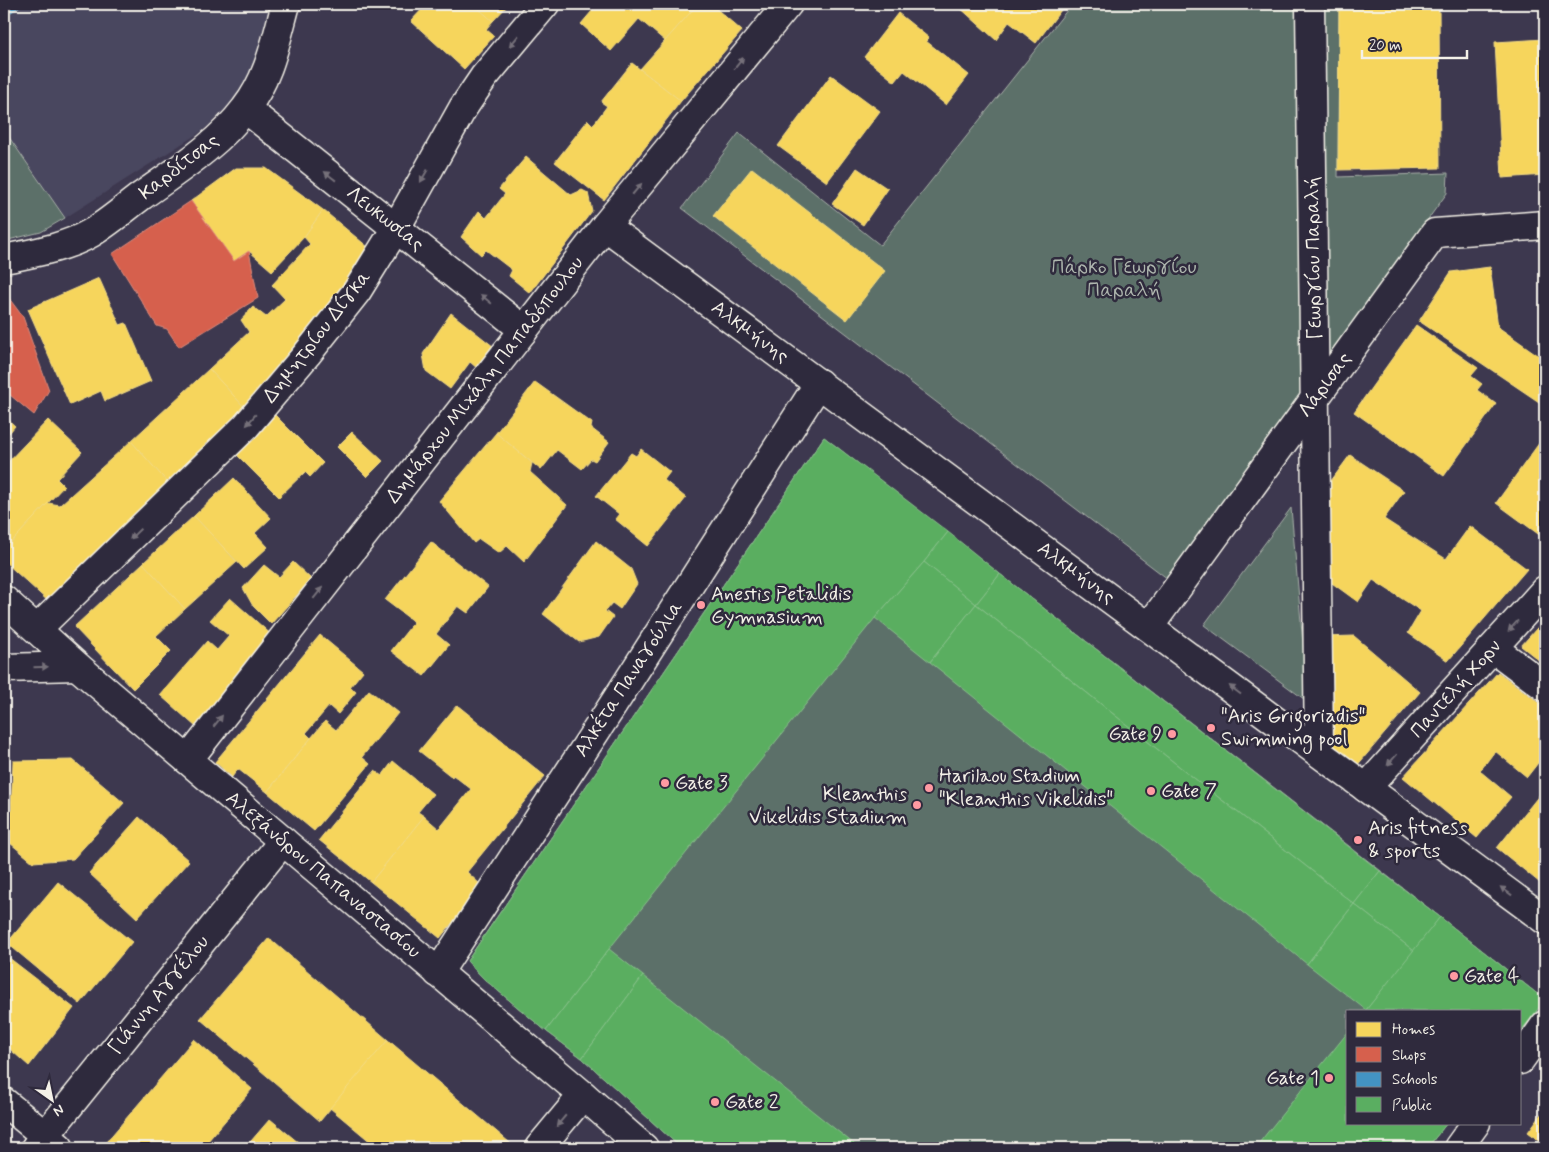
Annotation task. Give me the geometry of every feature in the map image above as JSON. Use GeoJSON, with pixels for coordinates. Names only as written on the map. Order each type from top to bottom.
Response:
{"type":"FeatureCollection","features":[{"type":"Feature","properties":{"kind":"street","name":"Καρδίτσας"},"geometry":{"type":"LineString","coordinates":[[4,259],[63,245],[90,233],[203,150],[229,127],[246,109],[260,85],[268,66],[286,4]]}},
{"type":"Feature","properties":{"kind":"street","name":"Δημητρίου Δίγκα"},"geometry":{"type":"LineString","coordinates":[[37,629],[246,426],[307,354],[357,291],[396,228],[468,100],[484,77],[545,4]]}},
{"type":"Feature","properties":{"kind":"street","name":"Γεωργίου Παραλή"},"geometry":{"type":"LineString","coordinates":[[1310,4],[1319,752]]}},
{"type":"Feature","properties":{"kind":"street","name":"Δημάρχου Μιχάλη Παπαδόπουλου"},"geometry":{"type":"LineString","coordinates":[[188,760],[605,226],[783,5]]}},
{"type":"Feature","properties":{"kind":"street","name":"Λευκωσίας"},"geometry":{"type":"LineString","coordinates":[[246,109],[524,330]]}},
{"type":"Feature","properties":{"kind":"street","name":"Αλκμήνης"},"geometry":{"type":"LineString","coordinates":[[605,226],[1545,920]]}},
{"type":"Feature","properties":{"kind":"street","name":"Λάρισας"},"geometry":{"type":"LineString","coordinates":[[1150,627],[1436,233],[1545,226]]}},
{"type":"Feature","properties":{"kind":"street","name":"Αλκέτα Παναγούλια"},"geometry":{"type":"LineString","coordinates":[[438,973],[608,713],[819,383]]}},
{"type":"Feature","properties":{"kind":"street","name":"Παντελή Χορν"},"geometry":{"type":"LineString","coordinates":[[1366,788],[1545,590]]}},
{"type":"Feature","properties":{"kind":"street","name":"Αλεξάνδρου Παπαναστασίου"},"geometry":{"type":"LineString","coordinates":[[4,600],[77,666],[644,1148]]}},
{"type":"Feature","properties":{"kind":"street"},"geometry":{"type":"LineString","coordinates":[[1493,648],[1545,687]]}},
{"type":"Feature","properties":{"kind":"street"},"geometry":{"type":"LineString","coordinates":[[4,668],[77,666]]}},
{"type":"Feature","properties":{"kind":"street","name":"Γιάννη Αγγέλου"},"geometry":{"type":"LineString","coordinates":[[47,1144],[282,841]]}},
{"type":"Feature","properties":{"kind":"street"},"geometry":{"type":"LineString","coordinates":[[1522,1057],[1545,1025]]}},
{"type":"Feature","properties":{"kind":"street"},"geometry":{"type":"LineString","coordinates":[[539,1148],[583,1095]]}},
{"type":"Feature","properties":{"kind":"street"},"geometry":{"type":"LineString","coordinates":[[4,1102],[47,1144]]}},
{"type":"Feature","properties":{"kind":"street"},"geometry":{"type":"LineString","coordinates":[[1459,1148],[1475,1124]]}},
{"type":"Feature","properties":{"kind":"shaded area"},"geometry":{"type":"Polygon","coordinates":[[[4,4],[275,4],[260,54],[247,84],[225,111],[202,131],[65,218],[4,130],[4,4]]]}},
{"type":"Feature","properties":{"kind":"green space","name":"Πάρκο Γεωργίου Παραλή"},"geometry":{"type":"Polygon","coordinates":[[[1072,4],[1339,4],[1338,177],[1448,173],[1447,193],[1168,579],[682,208],[739,133],[880,245],[1072,4]]]}},
{"type":"Feature","properties":{"kind":"green space"},"geometry":{"type":"Polygon","coordinates":[[[4,130],[65,218],[41,232],[4,241],[4,130]]]}},
{"type":"Feature","properties":{"kind":"green space","name":"Harilaou Stadium \"Kleanthis Vikelidis\""},"geometry":{"type":"Polygon","coordinates":[[[824,437],[1545,1000],[1522,1029],[1522,1010],[1346,1010],[1346,1124],[1446,1124],[1427,1148],[681,1148],[582,1058],[546,1031],[484,979],[467,961],[824,437]]]}},
{"type":"Feature","properties":{"kind":"green space"},"geometry":{"type":"Polygon","coordinates":[[[1291,508],[1308,702],[1204,625],[1291,508]]]}},
{"type":"Feature","properties":{"kind":"building: Homes"},"geometry":{"type":"Polygon","coordinates":[[[427,4],[473,4],[493,21],[486,29],[494,36],[464,69],[411,21],[427,4]]]}},
{"type":"Feature","properties":{"kind":"building: Homes"},"geometry":{"type":"Polygon","coordinates":[[[473,4],[509,4],[493,21],[473,4]]]}},
{"type":"Feature","properties":{"kind":"building: Homes"},"geometry":{"type":"Polygon","coordinates":[[[598,4],[698,4],[665,41],[639,19],[611,51],[581,24],[598,4]]]}},
{"type":"Feature","properties":{"kind":"building: Homes"},"geometry":{"type":"Polygon","coordinates":[[[698,4],[711,4],[742,31],[681,101],[640,69],[698,4]]]}},
{"type":"Feature","properties":{"kind":"building: Homes"},"geometry":{"type":"Polygon","coordinates":[[[960,4],[987,4],[994,9],[998,4],[1053,4],[1061,10],[1036,43],[1009,22],[996,40],[958,6],[960,4]]]}},
{"type":"Feature","properties":{"kind":"building: Homes"},"geometry":{"type":"Polygon","coordinates":[[[1339,4],[1439,4],[1440,168],[1338,170],[1339,4]]]}},
{"type":"Feature","properties":{"kind":"building: Homes"},"geometry":{"type":"Polygon","coordinates":[[[898,13],[929,38],[926,41],[969,75],[946,105],[904,71],[895,82],[864,57],[898,13]]]}},
{"type":"Feature","properties":{"kind":"building: Homes"},"geometry":{"type":"Polygon","coordinates":[[[1545,39],[1545,175],[1502,178],[1495,42],[1545,39]]]}},
{"type":"Feature","properties":{"kind":"building: Homes"},"geometry":{"type":"Polygon","coordinates":[[[632,63],[681,101],[604,200],[555,162],[588,120],[593,125],[607,106],[601,102],[632,63]]]}},
{"type":"Feature","properties":{"kind":"building: Homes"},"geometry":{"type":"Polygon","coordinates":[[[831,75],[880,111],[827,182],[778,146],[831,75]]]}},
{"type":"Feature","properties":{"kind":"building: Homes"},"geometry":{"type":"Polygon","coordinates":[[[526,157],[571,195],[582,190],[588,193],[592,211],[530,293],[509,276],[512,270],[486,250],[481,255],[461,237],[479,211],[486,218],[505,194],[499,189],[526,157]]]}},
{"type":"Feature","properties":{"kind":"building: Homes"},"geometry":{"type":"Polygon","coordinates":[[[236,168],[266,168],[323,210],[304,237],[272,271],[249,251],[234,261],[191,201],[236,168]]]}},
{"type":"Feature","properties":{"kind":"building: Homes"},"geometry":{"type":"Polygon","coordinates":[[[752,168],[885,271],[847,320],[713,216],[752,168]]]}},
{"type":"Feature","properties":{"kind":"building: Homes"},"geometry":{"type":"Polygon","coordinates":[[[857,168],[888,189],[863,225],[832,204],[857,168]]]}},
{"type":"Feature","properties":{"kind":"building: Homes"},"geometry":{"type":"Polygon","coordinates":[[[323,210],[374,252],[246,409],[209,369],[249,332],[241,320],[253,307],[266,317],[285,299],[272,285],[310,244],[304,237],[323,210]]]}},
{"type":"Feature","properties":{"kind":"building: Homes"},"geometry":{"type":"Polygon","coordinates":[[[1490,267],[1498,327],[1545,360],[1545,406],[1419,321],[1451,272],[1490,267]]]}},
{"type":"Feature","properties":{"kind":"building: Homes"},"geometry":{"type":"Polygon","coordinates":[[[99,278],[120,325],[126,323],[151,381],[105,401],[101,391],[70,405],[28,309],[99,278]]]}},
{"type":"Feature","properties":{"kind":"building: Homes"},"geometry":{"type":"Polygon","coordinates":[[[451,313],[494,347],[478,369],[470,362],[450,389],[426,371],[423,354],[451,313]]]}},
{"type":"Feature","properties":{"kind":"building: Homes"},"geometry":{"type":"Polygon","coordinates":[[[1416,325],[1478,368],[1471,376],[1482,384],[1477,390],[1496,404],[1444,476],[1354,412],[1416,325]]]}},
{"type":"Feature","properties":{"kind":"building: Homes"},"geometry":{"type":"Polygon","coordinates":[[[209,369],[246,409],[168,483],[131,441],[209,369]]]}},
{"type":"Feature","properties":{"kind":"building: Homes"},"geometry":{"type":"Polygon","coordinates":[[[535,382],[592,423],[591,428],[609,442],[595,461],[591,459],[582,469],[557,450],[541,470],[496,433],[535,382]]]}},
{"type":"Feature","properties":{"kind":"building: Homes"},"geometry":{"type":"Polygon","coordinates":[[[272,412],[323,463],[310,477],[305,472],[279,497],[233,451],[272,412]]]}},
{"type":"Feature","properties":{"kind":"building: Homes"},"geometry":{"type":"Polygon","coordinates":[[[4,416],[15,426],[4,439],[4,416]]]}},
{"type":"Feature","properties":{"kind":"building: Homes"},"geometry":{"type":"Polygon","coordinates":[[[48,420],[82,452],[57,479],[64,486],[4,550],[4,466],[48,420]]]}},
{"type":"Feature","properties":{"kind":"building: Homes"},"geometry":{"type":"Polygon","coordinates":[[[352,432],[383,461],[367,477],[337,447],[352,432]]]}},
{"type":"Feature","properties":{"kind":"building: Homes"},"geometry":{"type":"Polygon","coordinates":[[[496,433],[532,463],[530,472],[567,505],[524,562],[507,546],[499,553],[479,539],[474,543],[439,501],[496,433]]]}},
{"type":"Feature","properties":{"kind":"building: Homes"},"geometry":{"type":"Polygon","coordinates":[[[1545,435],[1545,539],[1496,503],[1545,435]]]}},
{"type":"Feature","properties":{"kind":"building: Homes"},"geometry":{"type":"Polygon","coordinates":[[[131,441],[168,483],[50,603],[4,561],[4,550],[48,503],[60,505],[131,441]]]}},
{"type":"Feature","properties":{"kind":"building: Homes"},"geometry":{"type":"Polygon","coordinates":[[[641,449],[670,472],[664,480],[686,498],[648,546],[615,519],[619,514],[596,496],[631,453],[636,456],[641,449]]]}},
{"type":"Feature","properties":{"kind":"building: Homes"},"geometry":{"type":"Polygon","coordinates":[[[1350,455],[1404,491],[1384,519],[1446,559],[1470,526],[1527,569],[1448,661],[1408,633],[1421,611],[1373,580],[1358,602],[1325,578],[1328,485],[1350,455]]]}},
{"type":"Feature","properties":{"kind":"building: Homes"},"geometry":{"type":"Polygon","coordinates":[[[234,478],[271,518],[255,533],[268,547],[244,569],[194,516],[234,478]]]}},
{"type":"Feature","properties":{"kind":"building: Homes"},"geometry":{"type":"Polygon","coordinates":[[[194,516],[237,562],[185,609],[143,563],[194,516]]]}},
{"type":"Feature","properties":{"kind":"building: Homes"},"geometry":{"type":"Polygon","coordinates":[[[596,541],[631,569],[637,584],[620,609],[612,603],[605,611],[613,617],[599,637],[579,642],[543,614],[596,541]]]}},
{"type":"Feature","properties":{"kind":"building: Homes"},"geometry":{"type":"Polygon","coordinates":[[[431,542],[488,587],[468,613],[458,606],[436,634],[449,645],[424,676],[391,651],[414,622],[385,600],[431,542]]]}},
{"type":"Feature","properties":{"kind":"building: Homes"},"geometry":{"type":"Polygon","coordinates":[[[293,562],[311,579],[271,624],[253,606],[243,588],[264,565],[279,577],[293,562]]]}},
{"type":"Feature","properties":{"kind":"building: Homes"},"geometry":{"type":"Polygon","coordinates":[[[143,563],[185,609],[156,636],[171,651],[133,689],[74,627],[143,563]]]}},
{"type":"Feature","properties":{"kind":"building: Homes"},"geometry":{"type":"Polygon","coordinates":[[[230,598],[274,637],[196,727],[160,695],[207,641],[217,650],[229,636],[210,620],[230,598]]]}},
{"type":"Feature","properties":{"kind":"building: Homes"},"geometry":{"type":"Polygon","coordinates":[[[1545,619],[1545,665],[1521,646],[1545,619]]]}},
{"type":"Feature","properties":{"kind":"building: Homes"},"geometry":{"type":"Polygon","coordinates":[[[320,635],[363,671],[350,687],[356,692],[338,714],[329,706],[306,733],[311,738],[267,792],[238,769],[232,777],[215,762],[320,635]]]}},
{"type":"Feature","properties":{"kind":"building: Homes"},"geometry":{"type":"Polygon","coordinates":[[[1354,636],[1420,692],[1355,768],[1325,743],[1323,637],[1354,636]]]}},
{"type":"Feature","properties":{"kind":"building: Homes"},"geometry":{"type":"Polygon","coordinates":[[[1498,672],[1545,707],[1545,754],[1527,777],[1495,751],[1480,771],[1511,797],[1477,838],[1403,777],[1498,672]]]}},
{"type":"Feature","properties":{"kind":"building: Homes"},"geometry":{"type":"Polygon","coordinates":[[[369,690],[398,713],[362,757],[370,764],[314,831],[267,792],[325,721],[336,730],[369,690]]]}},
{"type":"Feature","properties":{"kind":"building: Homes"},"geometry":{"type":"Polygon","coordinates":[[[457,705],[545,776],[467,872],[482,886],[440,938],[371,882],[424,816],[439,829],[471,789],[453,775],[452,777],[419,751],[457,705]]]}},
{"type":"Feature","properties":{"kind":"building: Homes"},"geometry":{"type":"Polygon","coordinates":[[[73,760],[124,803],[73,859],[33,862],[10,843],[13,761],[73,760]]]}},
{"type":"Feature","properties":{"kind":"building: Homes"},"geometry":{"type":"Polygon","coordinates":[[[393,761],[433,794],[418,812],[424,816],[371,882],[319,840],[375,771],[382,776],[393,761]]]}},
{"type":"Feature","properties":{"kind":"building: Homes"},"geometry":{"type":"Polygon","coordinates":[[[1545,788],[1545,887],[1497,848],[1545,788]]]}},
{"type":"Feature","properties":{"kind":"building: Homes"},"geometry":{"type":"Polygon","coordinates":[[[139,817],[189,861],[137,918],[89,873],[139,817]]]}},
{"type":"Feature","properties":{"kind":"building: Homes"},"geometry":{"type":"Polygon","coordinates":[[[58,882],[132,942],[80,1004],[7,943],[58,882]]]}},
{"type":"Feature","properties":{"kind":"building: Homes"},"geometry":{"type":"Polygon","coordinates":[[[269,938],[388,1040],[320,1121],[200,1019],[269,938]]]}},
{"type":"Feature","properties":{"kind":"building: Homes"},"geometry":{"type":"Polygon","coordinates":[[[4,954],[74,1008],[29,1066],[4,1044],[4,954]]]}},
{"type":"Feature","properties":{"kind":"building: Homes"},"geometry":{"type":"Polygon","coordinates":[[[194,1039],[252,1089],[202,1148],[101,1148],[194,1039]]]}},
{"type":"Feature","properties":{"kind":"building: Homes"},"geometry":{"type":"Polygon","coordinates":[[[388,1040],[516,1148],[378,1148],[330,1108],[388,1040]]]}},
{"type":"Feature","properties":{"kind":"building: Homes"},"geometry":{"type":"Polygon","coordinates":[[[1545,1109],[1545,1145],[1528,1132],[1545,1109]]]}},
{"type":"Feature","properties":{"kind":"building: Homes"},"geometry":{"type":"Polygon","coordinates":[[[270,1119],[305,1148],[245,1148],[270,1119]]]}},
{"type":"Feature","properties":{"kind":"building: Shops"},"geometry":{"type":"Polygon","coordinates":[[[191,201],[234,261],[249,251],[258,298],[179,347],[167,329],[157,326],[112,254],[191,201]]]}},
{"type":"Feature","properties":{"kind":"building: Shops"},"geometry":{"type":"Polygon","coordinates":[[[8,297],[23,317],[49,390],[34,415],[4,390],[4,299],[8,297]]]}},
{"type":"Feature","properties":{"kind":"building: Schools"},"geometry":{"type":"Polygon","coordinates":[[[4,4],[23,4],[4,17],[4,4]]]}},
{"type":"Feature","properties":{"kind":"building: Public","name":"Gate 3"},"geometry":{"type":"Polygon","coordinates":[[[824,437],[948,532],[875,618],[609,949],[546,1031],[484,979],[467,961],[824,437]]]}},
{"type":"Feature","properties":{"kind":"building: Public"},"geometry":{"type":"Polygon","coordinates":[[[948,532],[1000,574],[976,604],[924,562],[948,532]]]}},
{"type":"Feature","properties":{"kind":"building: Public"},"geometry":{"type":"Polygon","coordinates":[[[924,562],[976,604],[930,662],[875,618],[924,562]]]}},
{"type":"Feature","properties":{"kind":"building: Public","name":"Gate 9"},"geometry":{"type":"Polygon","coordinates":[[[1000,574],[1380,871],[1354,904],[976,604],[1000,574]]]}},
{"type":"Feature","properties":{"kind":"building: Public","name":"Gate 7"},"geometry":{"type":"Polygon","coordinates":[[[976,604],[1354,904],[1307,964],[930,662],[976,604]]]}},
{"type":"Feature","properties":{"kind":"building: Public"},"geometry":{"type":"Polygon","coordinates":[[[1380,871],[1440,917],[1414,951],[1354,904],[1380,871]]]}},
{"type":"Feature","properties":{"kind":"building: Public"},"geometry":{"type":"Polygon","coordinates":[[[1354,904],[1414,951],[1366,1010],[1307,964],[1354,904]]]}},
{"type":"Feature","properties":{"kind":"building: Public","name":"Gate 4"},"geometry":{"type":"Polygon","coordinates":[[[1440,917],[1545,1000],[1522,1029],[1522,1010],[1366,1010],[1440,917]]]}},
{"type":"Feature","properties":{"kind":"building: Public"},"geometry":{"type":"Polygon","coordinates":[[[609,949],[643,976],[582,1058],[546,1031],[609,949]]]}},
{"type":"Feature","properties":{"kind":"building: Public","name":"Gate 2"},"geometry":{"type":"Polygon","coordinates":[[[643,976],[859,1148],[681,1148],[582,1058],[643,976]]]}},
{"type":"Feature","properties":{"kind":"building: Public","name":"Gate 1"},"geometry":{"type":"Polygon","coordinates":[[[1346,1034],[1346,1124],[1446,1124],[1427,1148],[1255,1148],[1346,1034]]]}},
{"type":"Feature","properties":{"kind":"place","name":"Anestis Petalidis Gymnasium"},"geometry":{"type":"Point","coordinates":[701,605]}},
{"type":"Feature","properties":{"kind":"place","name":"\"Aris Grigoriadis\" Swimming pool"},"geometry":{"type":"Point","coordinates":[1211,728]}},
{"type":"Feature","properties":{"kind":"place","name":"Gate 9"},"geometry":{"type":"Point","coordinates":[1172,734]}},
{"type":"Feature","properties":{"kind":"place","name":"Gate 3"},"geometry":{"type":"Point","coordinates":[665,783]}},
{"type":"Feature","properties":{"kind":"place","name":"Harilaou Stadium \"Kleanthis Vikelidis\""},"geometry":{"type":"Point","coordinates":[929,788]}},
{"type":"Feature","properties":{"kind":"place","name":"Gate 7"},"geometry":{"type":"Point","coordinates":[1151,791]}},
{"type":"Feature","properties":{"kind":"place","name":"Kleanthis Vikelidis Stadium"},"geometry":{"type":"Point","coordinates":[917,805]}},
{"type":"Feature","properties":{"kind":"place","name":"Aris fitness & sports"},"geometry":{"type":"Point","coordinates":[1358,840]}},
{"type":"Feature","properties":{"kind":"place","name":"Gate 4"},"geometry":{"type":"Point","coordinates":[1454,976]}},
{"type":"Feature","properties":{"kind":"place","name":"Gate 1"},"geometry":{"type":"Point","coordinates":[1329,1078]}},
{"type":"Feature","properties":{"kind":"place","name":"Gate 2"},"geometry":{"type":"Point","coordinates":[715,1102]}}]}
